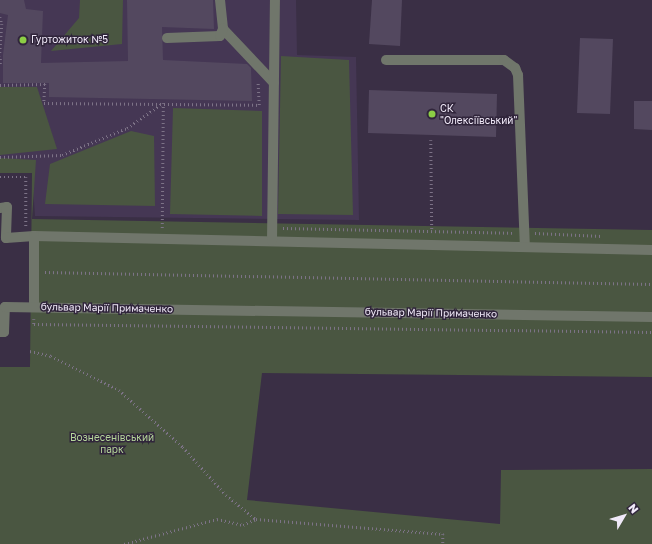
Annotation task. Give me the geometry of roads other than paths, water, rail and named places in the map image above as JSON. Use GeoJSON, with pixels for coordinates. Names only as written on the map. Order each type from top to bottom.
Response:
{"type":"FeatureCollection","features":[{"type":"Feature","properties":{"kind":"street"},"geometry":{"type":"LineString","coordinates":[[167,38],[220,36],[223,29],[220,0]]}},
{"type":"Feature","properties":{"kind":"street"},"geometry":{"type":"LineString","coordinates":[[272,242],[275,0]]}},
{"type":"Feature","properties":{"kind":"street"},"geometry":{"type":"LineString","coordinates":[[223,29],[274,83]]}},
{"type":"Feature","properties":{"kind":"street"},"geometry":{"type":"LineString","coordinates":[[386,60],[504,60],[515,68],[518,75],[525,247]]}},
{"type":"Feature","properties":{"kind":"street"},"geometry":{"type":"LineString","coordinates":[[0,208],[7,207],[6,238],[34,236],[652,250]]}},
{"type":"Feature","properties":{"kind":"street","name":"бульвар Марії Примаченко"},"geometry":{"type":"LineString","coordinates":[[34,236],[34,307],[652,316]]}},
{"type":"Feature","properties":{"kind":"street"},"geometry":{"type":"LineString","coordinates":[[0,332],[4,332],[5,307],[34,307]]}},
{"type":"Feature","properties":{"kind":"place","name":"Гуртожиток №5"},"geometry":{"type":"Point","coordinates":[23,40]}},
{"type":"Feature","properties":{"kind":"place","name":"СК \"Олексіївський\""},"geometry":{"type":"Point","coordinates":[432,114]}},
{"type":"Feature","properties":{"kind":"park label","name":"Вознесенівський парк"},"geometry":{"type":"Point","coordinates":[112,442]}}]}
